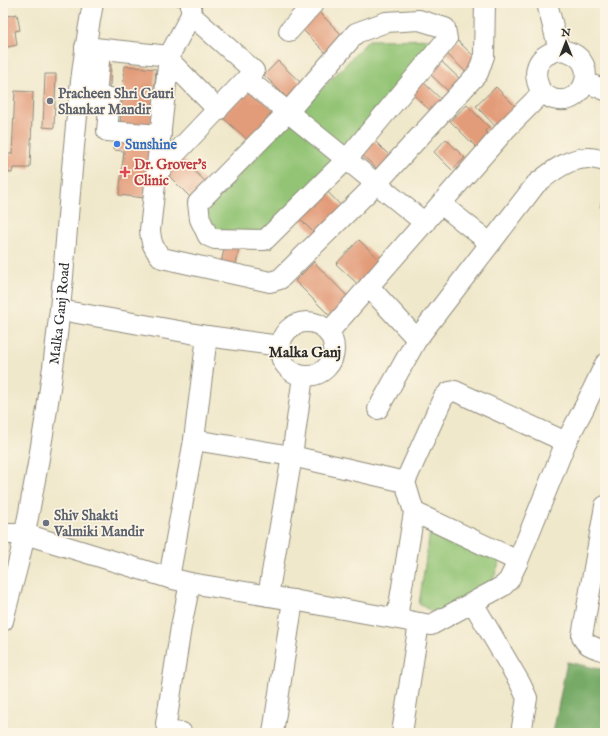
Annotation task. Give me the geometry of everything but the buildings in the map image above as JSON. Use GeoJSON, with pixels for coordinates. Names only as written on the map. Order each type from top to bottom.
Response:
{"type":"FeatureCollection","features":[{"type":"Feature","properties":{"kind":"street"},"geometry":{"type":"LineString","coordinates":[[93,3],[92,48],[168,58],[218,110]]}},
{"type":"Feature","properties":{"kind":"street"},"geometry":{"type":"LineString","coordinates":[[289,31],[314,3]]}},
{"type":"Feature","properties":{"kind":"street"},"geometry":{"type":"LineString","coordinates":[[157,173],[254,71],[191,9],[168,58],[150,230],[151,243],[162,258],[266,282],[280,279],[377,183],[478,73],[484,56],[484,3]]}},
{"type":"Feature","properties":{"kind":"street"},"geometry":{"type":"LineString","coordinates":[[547,3],[559,50]]}},
{"type":"Feature","properties":{"kind":"street"},"geometry":{"type":"LineString","coordinates":[[419,20],[445,28],[447,39],[347,159],[265,240],[215,239],[208,236],[200,219],[198,203],[288,112],[356,33],[386,22],[419,20]]}},
{"type":"Feature","properties":{"kind":"street","name":"Malka Ganj Road"},"geometry":{"type":"LineString","coordinates":[[3,621],[25,534],[50,388],[88,97],[92,48]]}},
{"type":"Feature","properties":{"kind":"street"},"geometry":{"type":"LineString","coordinates":[[559,50],[568,50],[577,55],[583,63],[586,72],[585,82],[580,91],[573,97],[563,100],[554,99],[542,93],[536,77],[537,67],[541,59],[549,52],[559,50]]}},
{"type":"Feature","properties":{"kind":"street"},"geometry":{"type":"LineString","coordinates":[[247,79],[425,223]]}},
{"type":"Feature","properties":{"kind":"street"},"geometry":{"type":"LineString","coordinates":[[585,82],[605,90]]}},
{"type":"Feature","properties":{"kind":"street"},"geometry":{"type":"LineString","coordinates":[[328,333],[370,287],[506,129],[542,93]]}},
{"type":"Feature","properties":{"kind":"street"},"geometry":{"type":"LineString","coordinates":[[88,97],[110,98],[107,131],[161,135]]}},
{"type":"Feature","properties":{"kind":"street"},"geometry":{"type":"LineString","coordinates":[[378,409],[417,340],[536,184],[550,172],[566,163],[589,158],[605,161]]}},
{"type":"Feature","properties":{"kind":"street"},"geometry":{"type":"LineString","coordinates":[[441,204],[490,243]]}},
{"type":"Feature","properties":{"kind":"street"},"geometry":{"type":"LineString","coordinates":[[370,287],[417,340]]}},
{"type":"Feature","properties":{"kind":"street"},"geometry":{"type":"LineString","coordinates":[[60,310],[207,336],[280,346]]}},
{"type":"Feature","properties":{"kind":"street"},"geometry":{"type":"LineString","coordinates":[[310,323],[320,326],[328,333],[333,342],[334,353],[330,363],[323,371],[314,376],[303,376],[293,373],[285,366],[281,356],[280,346],[283,336],[290,328],[300,324],[310,323]]}},
{"type":"Feature","properties":{"kind":"street"},"geometry":{"type":"LineString","coordinates":[[168,578],[194,440],[207,336]]}},
{"type":"Feature","properties":{"kind":"street"},"geometry":{"type":"LineString","coordinates":[[3,534],[25,534],[168,578],[190,583],[431,625],[503,586],[508,580],[518,561],[566,442],[586,406],[605,364]]}},
{"type":"Feature","properties":{"kind":"street"},"geometry":{"type":"LineString","coordinates":[[268,596],[292,456],[303,376]]}},
{"type":"Feature","properties":{"kind":"street"},"geometry":{"type":"LineString","coordinates":[[397,618],[414,512],[405,482],[443,398],[449,392],[455,391],[566,442]]}},
{"type":"Feature","properties":{"kind":"street"},"geometry":{"type":"LineString","coordinates":[[194,440],[292,456],[405,482]]}},
{"type":"Feature","properties":{"kind":"street"},"geometry":{"type":"LineString","coordinates":[[605,506],[582,636],[584,642],[589,646],[605,651]]}},
{"type":"Feature","properties":{"kind":"street"},"geometry":{"type":"LineString","coordinates":[[414,512],[518,561]]}},
{"type":"Feature","properties":{"kind":"street"},"geometry":{"type":"LineString","coordinates":[[174,732],[166,727],[166,724],[181,627],[190,583]]}},
{"type":"Feature","properties":{"kind":"street"},"geometry":{"type":"LineString","coordinates":[[273,733],[293,600]]}},
{"type":"Feature","properties":{"kind":"street"},"geometry":{"type":"LineString","coordinates":[[473,603],[520,683],[527,698],[521,733]]}},
{"type":"Feature","properties":{"kind":"street"},"geometry":{"type":"LineString","coordinates":[[402,733],[419,623]]}},
{"type":"Feature","properties":{"kind":"green space"},"geometry":{"type":"Polygon","coordinates":[[[454,39],[269,237],[211,236],[203,213],[369,40],[454,39]]]}},
{"type":"Feature","properties":{"kind":"green space"},"geometry":{"type":"Polygon","coordinates":[[[431,525],[501,558],[490,588],[438,615],[419,604],[431,525]]]}},
{"type":"Feature","properties":{"kind":"green space"},"geometry":{"type":"Polygon","coordinates":[[[567,662],[605,670],[605,733],[553,733],[567,662]]]}},
{"type":"Feature","properties":{"kind":"place","name":"Pracheen Shri Gauri Shankar Mandir"},"geometry":{"type":"Point","coordinates":[50,101]}},
{"type":"Feature","properties":{"kind":"place","name":"Sunshine"},"geometry":{"type":"Point","coordinates":[117,144]}},
{"type":"Feature","properties":{"kind":"place","name":"Dr. Grover's Clinic"},"geometry":{"type":"Point","coordinates":[125,172]}},
{"type":"Feature","properties":{"kind":"place","name":"Shiv Shakti Valmiki Mandir"},"geometry":{"type":"Point","coordinates":[46,523]}},
{"type":"Feature","properties":{"kind":"district","name":"Malka Ganj"},"geometry":{"type":"Point","coordinates":[305,352]}}]}
